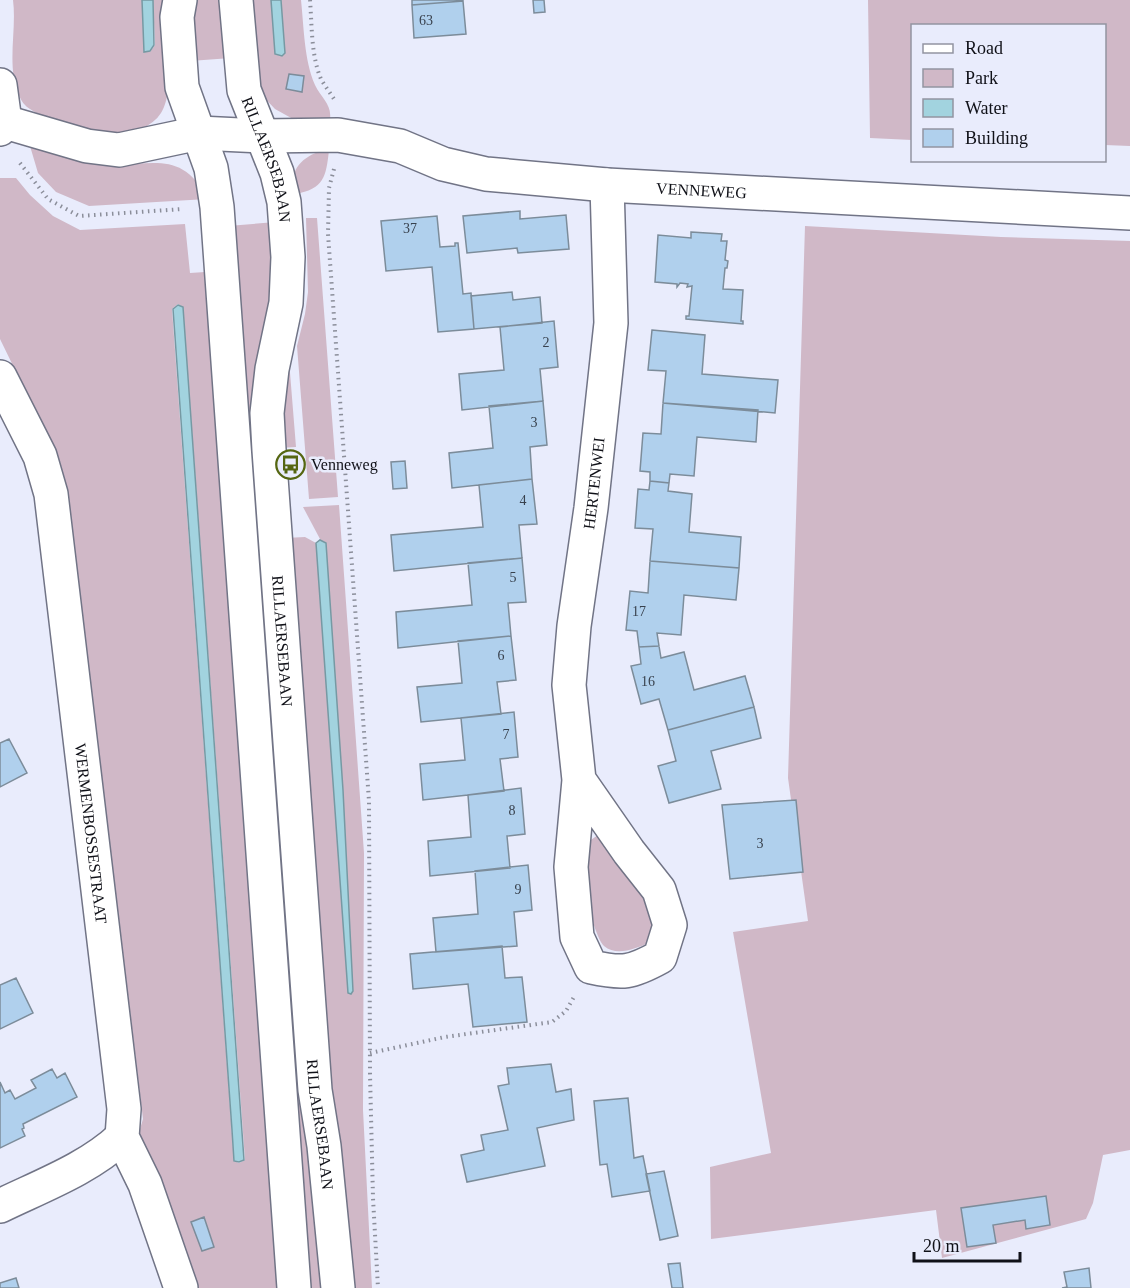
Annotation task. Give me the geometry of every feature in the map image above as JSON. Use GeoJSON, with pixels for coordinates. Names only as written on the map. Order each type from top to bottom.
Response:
{"type":"FeatureCollection","features":[{"type":"Feature","properties":{"kind":"street"},"geometry":{"type":"LineString","coordinates":[[180,0],[177,17],[182,87],[211,168],[217,207],[294,1288]]}},
{"type":"Feature","properties":{"kind":"street","name":"RILLAERSEBAAN"},"geometry":{"type":"LineString","coordinates":[[236,0],[244,90],[277,172],[284,202],[288,257],[286,303],[272,369],[267,413],[315,1090],[324,1146],[338,1288]]}},
{"type":"Feature","properties":{"kind":"street"},"geometry":{"type":"LineString","coordinates":[[0,85],[2,126]]}},
{"type":"Feature","properties":{"kind":"street","name":"VENNEWEG"},"geometry":{"type":"LineString","coordinates":[[2,126],[87,146],[119,150],[199,133],[262,136],[338,135],[400,146],[443,164],[486,174],[607,185],[1130,213]]}},
{"type":"Feature","properties":{"kind":"street","name":"HERTENWEI"},"geometry":{"type":"LineString","coordinates":[[579,780],[629,852],[659,890],[670,925],[660,957],[639,969],[616,973],[591,967],[577,937],[571,867],[579,780],[569,685],[574,626],[591,508],[611,323],[607,185]]}},
{"type":"Feature","properties":{"kind":"street","name":"WERMENBOSSESTRAAT"},"geometry":{"type":"LineString","coordinates":[[0,377],[40,456],[51,494],[124,1109],[122,1137],[144,1184],[182,1288]]}},
{"type":"Feature","properties":{"kind":"street"},"geometry":{"type":"LineString","coordinates":[[0,1206],[106,1152],[122,1137]]}},
{"type":"Feature","properties":{"kind":"path"},"geometry":{"type":"LineString","coordinates":[[310,0],[313,43],[321,80],[334,100],[339,121],[329,188],[328,234],[369,801],[370,1053],[373,1198],[378,1288]]}},
{"type":"Feature","properties":{"kind":"path"},"geometry":{"type":"LineString","coordinates":[[2,126],[22,166],[48,199],[79,216],[217,207]]}},
{"type":"Feature","properties":{"kind":"path"},"geometry":{"type":"LineString","coordinates":[[284,202],[310,201],[329,188]]}},
{"type":"Feature","properties":{"kind":"path"},"geometry":{"type":"LineString","coordinates":[[370,1053],[445,1037],[552,1023],[566,1011],[591,967]]}},
{"type":"Feature","properties":{"kind":"green space"},"geometry":{"type":"Polygon","coordinates":[[[13,0],[142,0],[145,52],[150,52],[155,45],[153,0],[170,0],[170,75],[161,113],[148,126],[136,131],[108,134],[59,122],[26,106],[15,84],[13,72],[13,0]]]}},
{"type":"Feature","properties":{"kind":"green space"},"geometry":{"type":"Polygon","coordinates":[[[192,0],[227,0],[231,58],[190,61],[192,0]]]}},
{"type":"Feature","properties":{"kind":"green space"},"geometry":{"type":"Polygon","coordinates":[[[244,0],[301,0],[311,75],[326,101],[330,119],[293,119],[275,109],[258,91],[244,0]]]}},
{"type":"Feature","properties":{"kind":"green space"},"geometry":{"type":"Polygon","coordinates":[[[868,0],[1130,0],[1130,146],[1106,145],[1106,24],[911,24],[911,140],[870,138],[868,0]]]}},
{"type":"Feature","properties":{"kind":"green space"},"geometry":{"type":"Polygon","coordinates":[[[30,146],[97,164],[160,163],[173,165],[185,171],[197,182],[207,199],[89,206],[56,192],[38,173],[30,146]]]}},
{"type":"Feature","properties":{"kind":"green space"},"geometry":{"type":"Polygon","coordinates":[[[329,150],[322,180],[312,189],[295,194],[293,181],[297,167],[317,152],[329,150]]]}},
{"type":"Feature","properties":{"kind":"green space"},"geometry":{"type":"Polygon","coordinates":[[[0,178],[16,178],[30,195],[53,216],[80,230],[185,224],[190,273],[205,272],[286,1288],[192,1288],[136,1142],[143,1119],[67,488],[60,462],[0,339],[0,178]],[[178,304],[172,309],[234,1161],[239,1163],[245,1160],[183,307],[178,304]]]}},
{"type":"Feature","properties":{"kind":"green space"},"geometry":{"type":"Polygon","coordinates":[[[306,218],[317,218],[338,497],[309,499],[297,346],[308,292],[306,218]]]}},
{"type":"Feature","properties":{"kind":"green space"},"geometry":{"type":"Polygon","coordinates":[[[276,222],[275,305],[328,1288],[305,1288],[228,226],[276,222]]]}},
{"type":"Feature","properties":{"kind":"green space"},"geometry":{"type":"Polygon","coordinates":[[[805,226],[1001,237],[1130,241],[1130,1150],[1103,1155],[1093,1203],[1086,1219],[942,1258],[936,1210],[711,1239],[710,1167],[771,1153],[733,932],[808,921],[788,778],[805,226]]]}},
{"type":"Feature","properties":{"kind":"green space"},"geometry":{"type":"Polygon","coordinates":[[[288,348],[296,447],[279,448],[288,348]]]}},
{"type":"Feature","properties":{"kind":"green space"},"geometry":{"type":"Polygon","coordinates":[[[339,505],[364,853],[363,1110],[372,1288],[348,1288],[285,538],[305,537],[316,543],[320,539],[303,507],[339,505]]]}},
{"type":"Feature","properties":{"kind":"green space"},"geometry":{"type":"Polygon","coordinates":[[[598,835],[657,911],[649,943],[615,951],[604,946],[598,936],[585,881],[588,842],[598,835]]]}},
{"type":"Feature","properties":{"kind":"water"},"geometry":{"type":"Polygon","coordinates":[[[142,0],[153,0],[154,45],[150,51],[144,52],[142,0]]]}},
{"type":"Feature","properties":{"kind":"water"},"geometry":{"type":"Polygon","coordinates":[[[271,0],[281,0],[285,53],[282,56],[275,54],[271,0]]]}},
{"type":"Feature","properties":{"kind":"water"},"geometry":{"type":"Polygon","coordinates":[[[178,305],[183,307],[244,1160],[239,1162],[234,1161],[173,309],[178,305]]]}},
{"type":"Feature","properties":{"kind":"water"},"geometry":{"type":"Polygon","coordinates":[[[320,540],[326,543],[343,790],[353,991],[351,994],[348,993],[316,543],[320,540]]]}},
{"type":"Feature","properties":{"kind":"building"},"geometry":{"type":"Polygon","coordinates":[[[412,0],[463,0],[463,1],[412,5],[412,0]]]}},
{"type":"Feature","properties":{"kind":"building"},"geometry":{"type":"Polygon","coordinates":[[[533,0],[544,0],[545,12],[534,13],[533,0]]]}},
{"type":"Feature","properties":{"kind":"building"},"geometry":{"type":"Polygon","coordinates":[[[463,1],[466,34],[414,38],[412,5],[463,1]]]}},
{"type":"Feature","properties":{"kind":"building"},"geometry":{"type":"Polygon","coordinates":[[[289,74],[304,76],[302,92],[286,89],[289,74]]]}},
{"type":"Feature","properties":{"kind":"building"},"geometry":{"type":"Polygon","coordinates":[[[520,211],[520,219],[566,215],[569,249],[518,253],[517,248],[467,253],[463,216],[520,211]]]}},
{"type":"Feature","properties":{"kind":"building"},"geometry":{"type":"Polygon","coordinates":[[[437,216],[440,247],[455,246],[455,243],[458,243],[463,294],[471,293],[474,329],[438,332],[432,267],[386,271],[381,221],[437,216]]]}},
{"type":"Feature","properties":{"kind":"building"},"geometry":{"type":"Polygon","coordinates":[[[691,232],[722,234],[721,241],[727,241],[725,260],[728,261],[723,289],[743,290],[741,321],[743,324],[686,319],[686,316],[689,316],[692,286],[687,287],[688,284],[680,283],[677,287],[677,284],[655,282],[658,235],[691,238],[691,232]]]}},
{"type":"Feature","properties":{"kind":"building"},"geometry":{"type":"Polygon","coordinates":[[[512,292],[513,300],[540,297],[542,323],[474,329],[471,296],[512,292]]]}},
{"type":"Feature","properties":{"kind":"building"},"geometry":{"type":"Polygon","coordinates":[[[554,321],[558,367],[540,369],[543,401],[462,410],[459,374],[504,370],[500,327],[554,321]]]}},
{"type":"Feature","properties":{"kind":"building"},"geometry":{"type":"Polygon","coordinates":[[[652,330],[705,335],[702,374],[778,380],[775,413],[663,403],[666,371],[648,370],[652,330]]]}},
{"type":"Feature","properties":{"kind":"building"},"geometry":{"type":"Polygon","coordinates":[[[543,401],[547,445],[530,447],[532,479],[452,488],[449,453],[493,448],[489,406],[543,401]]]}},
{"type":"Feature","properties":{"kind":"building"},"geometry":{"type":"Polygon","coordinates":[[[663,403],[758,410],[756,442],[697,437],[694,476],[670,474],[669,483],[650,481],[650,472],[640,471],[643,433],[661,434],[663,403]]]}},
{"type":"Feature","properties":{"kind":"building"},"geometry":{"type":"Polygon","coordinates":[[[405,461],[407,488],[393,489],[391,462],[405,461]]]}},
{"type":"Feature","properties":{"kind":"building"},"geometry":{"type":"Polygon","coordinates":[[[532,479],[537,524],[519,525],[522,558],[394,571],[391,535],[483,527],[479,485],[532,479]]]}},
{"type":"Feature","properties":{"kind":"building"},"geometry":{"type":"Polygon","coordinates":[[[650,481],[669,483],[668,491],[692,494],[689,532],[741,537],[739,568],[650,561],[653,529],[635,528],[638,489],[649,490],[650,481]]]}},
{"type":"Feature","properties":{"kind":"building"},"geometry":{"type":"Polygon","coordinates":[[[522,558],[526,602],[508,603],[511,636],[398,648],[396,612],[472,605],[468,563],[522,558]]]}},
{"type":"Feature","properties":{"kind":"building"},"geometry":{"type":"Polygon","coordinates":[[[650,561],[739,568],[736,600],[684,595],[681,635],[657,633],[659,646],[639,647],[637,631],[626,630],[630,591],[648,593],[650,561]]]}},
{"type":"Feature","properties":{"kind":"building"},"geometry":{"type":"Polygon","coordinates":[[[511,636],[516,680],[497,682],[501,714],[421,722],[417,687],[462,683],[458,641],[511,636]]]}},
{"type":"Feature","properties":{"kind":"building"},"geometry":{"type":"Polygon","coordinates":[[[659,646],[661,658],[684,652],[694,690],[745,676],[754,707],[668,730],[659,699],[641,704],[631,666],[641,664],[639,647],[659,646]]]}},
{"type":"Feature","properties":{"kind":"building"},"geometry":{"type":"Polygon","coordinates":[[[754,707],[761,738],[711,751],[721,789],[669,803],[658,766],[676,761],[668,730],[754,707]]]}},
{"type":"Feature","properties":{"kind":"building"},"geometry":{"type":"Polygon","coordinates":[[[514,712],[518,757],[500,759],[504,791],[423,800],[420,764],[465,760],[461,718],[514,712]]]}},
{"type":"Feature","properties":{"kind":"building"},"geometry":{"type":"Polygon","coordinates":[[[9,739],[27,773],[0,787],[0,743],[9,739]]]}},
{"type":"Feature","properties":{"kind":"building"},"geometry":{"type":"Polygon","coordinates":[[[521,788],[525,834],[507,836],[510,868],[430,876],[428,841],[471,837],[468,795],[521,788]]]}},
{"type":"Feature","properties":{"kind":"building"},"geometry":{"type":"Polygon","coordinates":[[[796,800],[803,872],[730,879],[722,805],[796,800]]]}},
{"type":"Feature","properties":{"kind":"building"},"geometry":{"type":"Polygon","coordinates":[[[528,865],[532,910],[514,912],[517,946],[436,952],[433,918],[478,914],[475,871],[528,865]]]}},
{"type":"Feature","properties":{"kind":"building"},"geometry":{"type":"Polygon","coordinates":[[[502,946],[505,978],[522,977],[527,1022],[473,1027],[468,984],[413,989],[410,954],[502,946]]]}},
{"type":"Feature","properties":{"kind":"building"},"geometry":{"type":"Polygon","coordinates":[[[16,978],[33,1013],[0,1029],[0,985],[16,978]]]}},
{"type":"Feature","properties":{"kind":"building"},"geometry":{"type":"Polygon","coordinates":[[[551,1064],[556,1092],[571,1089],[574,1120],[537,1128],[545,1166],[467,1182],[461,1155],[484,1150],[481,1135],[508,1130],[498,1086],[509,1084],[507,1068],[551,1064]]]}},
{"type":"Feature","properties":{"kind":"building"},"geometry":{"type":"Polygon","coordinates":[[[52,1069],[57,1078],[65,1073],[77,1097],[23,1124],[22,1129],[25,1136],[0,1148],[0,1082],[5,1093],[10,1090],[15,1099],[36,1088],[31,1080],[52,1069]]]}},
{"type":"Feature","properties":{"kind":"building"},"geometry":{"type":"Polygon","coordinates":[[[628,1098],[634,1158],[643,1156],[650,1191],[612,1197],[607,1164],[600,1165],[594,1101],[628,1098]]]}},
{"type":"Feature","properties":{"kind":"building"},"geometry":{"type":"Polygon","coordinates":[[[664,1171],[678,1236],[660,1240],[646,1174],[664,1171]]]}},
{"type":"Feature","properties":{"kind":"building"},"geometry":{"type":"Polygon","coordinates":[[[1046,1196],[1050,1225],[1026,1229],[1025,1220],[993,1225],[996,1243],[967,1247],[961,1208],[1046,1196]]]}},
{"type":"Feature","properties":{"kind":"building"},"geometry":{"type":"Polygon","coordinates":[[[204,1217],[214,1247],[202,1251],[191,1222],[204,1217]]]}},
{"type":"Feature","properties":{"kind":"building"},"geometry":{"type":"Polygon","coordinates":[[[680,1263],[683,1288],[672,1288],[668,1264],[680,1263]]]}},
{"type":"Feature","properties":{"kind":"building"},"geometry":{"type":"Polygon","coordinates":[[[1089,1268],[1091,1288],[1062,1288],[1067,1287],[1064,1272],[1089,1268]]]}},
{"type":"Feature","properties":{"kind":"building"},"geometry":{"type":"Polygon","coordinates":[[[16,1278],[19,1288],[0,1288],[0,1283],[16,1278]]]}},
{"type":"Feature","properties":{"kind":"place","name":"Venneweg"},"geometry":{"type":"Point","coordinates":[290,464]}}]}
